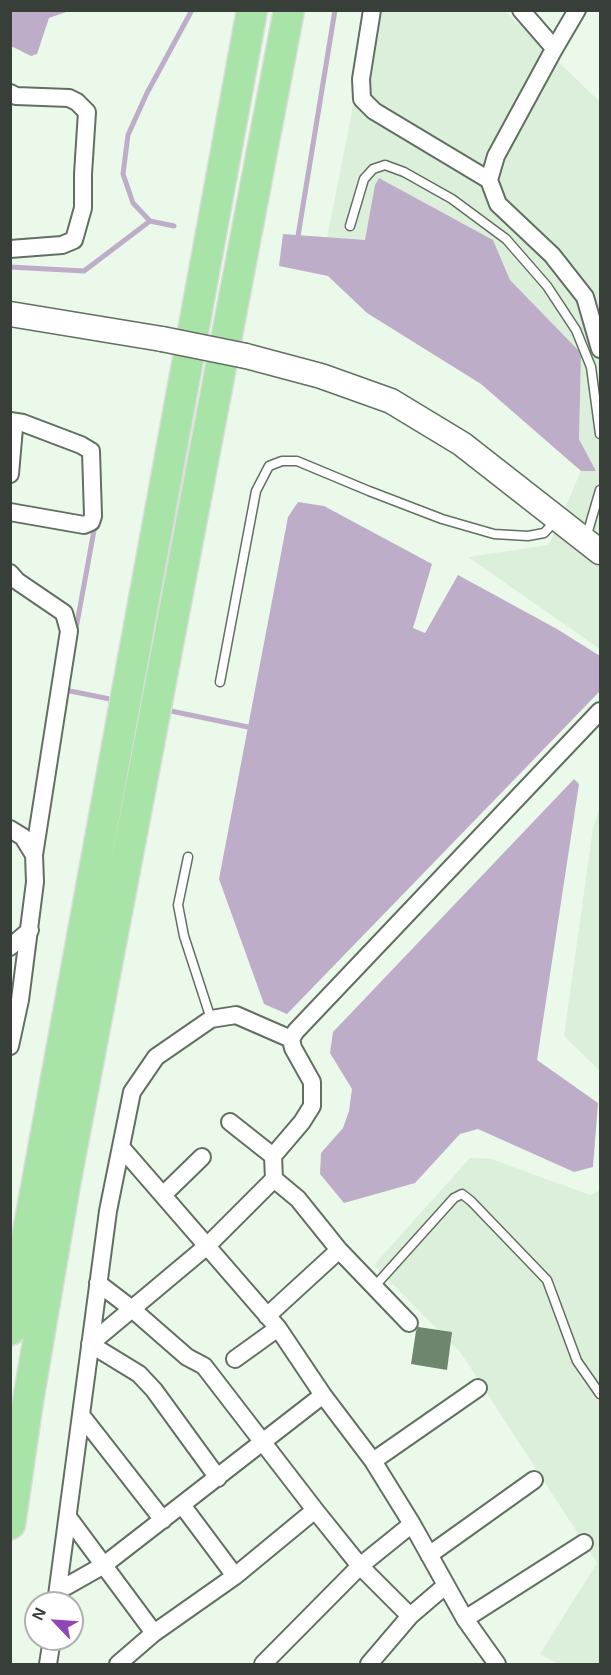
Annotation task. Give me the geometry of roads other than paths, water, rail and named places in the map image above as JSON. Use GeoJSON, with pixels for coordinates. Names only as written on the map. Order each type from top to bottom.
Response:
{"type":"FeatureCollection","features":[{"type":"Feature","properties":{"kind":"highway"},"geometry":{"type":"LineString","coordinates":[[10,1330],[252,10]]}},
{"type":"Feature","properties":{"kind":"highway"},"geometry":{"type":"LineString","coordinates":[[10,1524],[28,1401],[65,1184],[289,10]]}},
{"type":"Feature","properties":{"kind":"street"},"geometry":{"type":"LineString","coordinates":[[372,10],[361,79],[362,99],[374,111],[489,180]]}},
{"type":"Feature","properties":{"kind":"street"},"geometry":{"type":"LineString","coordinates":[[521,10],[554,48]]}},
{"type":"Feature","properties":{"kind":"street"},"geometry":{"type":"LineString","coordinates":[[577,10],[496,156],[489,180],[498,204],[552,255],[585,297],[600,349]]}},
{"type":"Feature","properties":{"kind":"street"},"geometry":{"type":"LineString","coordinates":[[10,249],[62,245],[74,240],[83,208],[87,120],[87,112],[69,98],[12,98]]}},
{"type":"Feature","properties":{"kind":"street"},"geometry":{"type":"LineString","coordinates":[[10,314],[162,339],[246,356],[321,376],[391,401],[462,444],[593,546]]}},
{"type":"Feature","properties":{"kind":"street"},"geometry":{"type":"LineString","coordinates":[[10,422],[14,428],[10,474]]}},
{"type":"Feature","properties":{"kind":"street"},"geometry":{"type":"LineString","coordinates":[[10,422],[23,423],[91,451],[93,516],[91,522],[84,525],[10,512]]}},
{"type":"Feature","properties":{"kind":"street"},"geometry":{"type":"LineString","coordinates":[[10,573],[17,581],[64,613],[69,631],[34,855],[35,882],[30,930],[20,1000],[10,1046]]}},
{"type":"Feature","properties":{"kind":"street"},"geometry":{"type":"LineString","coordinates":[[90,1344],[207,1246],[274,1179],[273,1156],[302,1122],[312,1106],[312,1082],[293,1048],[291,1039],[296,1031],[600,711]]}},
{"type":"Feature","properties":{"kind":"street"},"geometry":{"type":"LineString","coordinates":[[10,829],[23,837],[34,855]]}},
{"type":"Feature","properties":{"kind":"street"},"geometry":{"type":"LineString","coordinates":[[10,946],[30,930]]}},
{"type":"Feature","properties":{"kind":"street"},"geometry":{"type":"LineString","coordinates":[[58,1591],[108,1211],[132,1092],[156,1058],[211,1019],[236,1015],[291,1039]]}},
{"type":"Feature","properties":{"kind":"street"},"geometry":{"type":"LineString","coordinates":[[230,1122],[273,1156]]}},
{"type":"Feature","properties":{"kind":"street"},"geometry":{"type":"LineString","coordinates":[[121,1147],[272,1322],[374,1461],[412,1524],[445,1586],[497,1665]]}},
{"type":"Feature","properties":{"kind":"street"},"geometry":{"type":"LineString","coordinates":[[163,1195],[202,1157]]}},
{"type":"Feature","properties":{"kind":"street"},"geometry":{"type":"LineString","coordinates":[[274,1179],[298,1199],[339,1250],[409,1323]]}},
{"type":"Feature","properties":{"kind":"street"},"geometry":{"type":"LineString","coordinates":[[235,1359],[339,1250]]}},
{"type":"Feature","properties":{"kind":"street"},"geometry":{"type":"LineString","coordinates":[[98,1283],[187,1357],[204,1366],[360,1566],[410,1616]]}},
{"type":"Feature","properties":{"kind":"street"},"geometry":{"type":"LineString","coordinates":[[90,1344],[139,1374],[154,1390],[218,1478]]}},
{"type":"Feature","properties":{"kind":"street"},"geometry":{"type":"LineString","coordinates":[[374,1461],[478,1388]]}},
{"type":"Feature","properties":{"kind":"street"},"geometry":{"type":"LineString","coordinates":[[66,1591],[104,1565],[324,1395]]}},
{"type":"Feature","properties":{"kind":"street"},"geometry":{"type":"LineString","coordinates":[[81,1415],[163,1520]]}},
{"type":"Feature","properties":{"kind":"street"},"geometry":{"type":"LineString","coordinates":[[429,1555],[534,1480]]}},
{"type":"Feature","properties":{"kind":"street"},"geometry":{"type":"LineString","coordinates":[[182,1505],[235,1576]]}},
{"type":"Feature","properties":{"kind":"street"},"geometry":{"type":"LineString","coordinates":[[118,1665],[154,1632],[235,1576],[315,1510]]}},
{"type":"Feature","properties":{"kind":"street"},"geometry":{"type":"LineString","coordinates":[[68,1517],[154,1632]]}},
{"type":"Feature","properties":{"kind":"street"},"geometry":{"type":"LineString","coordinates":[[263,1665],[360,1566],[412,1524]]}},
{"type":"Feature","properties":{"kind":"street"},"geometry":{"type":"LineString","coordinates":[[465,1619],[584,1543]]}},
{"type":"Feature","properties":{"kind":"street"},"geometry":{"type":"LineString","coordinates":[[369,1665],[410,1616],[445,1586]]}},
{"type":"Feature","properties":{"kind":"lane"},"geometry":{"type":"LineString","coordinates":[[350,226],[364,179],[373,169],[385,165],[404,172],[452,199],[506,239],[547,286],[576,330],[591,367],[600,434]]}},
{"type":"Feature","properties":{"kind":"lane"},"geometry":{"type":"LineString","coordinates":[[220,682],[256,491],[269,466],[282,461],[297,462],[442,519],[494,534],[528,536],[544,533],[557,519]]}},
{"type":"Feature","properties":{"kind":"lane"},"geometry":{"type":"LineString","coordinates":[[593,546],[600,490]]}},
{"type":"Feature","properties":{"kind":"lane"},"geometry":{"type":"LineString","coordinates":[[188,857],[178,905],[184,936],[211,1019]]}},
{"type":"Feature","properties":{"kind":"lane"},"geometry":{"type":"LineString","coordinates":[[374,1287],[454,1198],[462,1194],[547,1280],[577,1361],[600,1394]]}},
{"type":"Feature","properties":{"kind":"waterway"},"geometry":{"type":"LineString","coordinates":[[174,226],[150,221],[133,203],[123,174],[128,135],[147,93],[192,10]]}},
{"type":"Feature","properties":{"kind":"waterway"},"geometry":{"type":"LineString","coordinates":[[298,236],[335,10]]}},
{"type":"Feature","properties":{"kind":"waterway"},"geometry":{"type":"LineString","coordinates":[[10,267],[84,271],[150,221]]}},
{"type":"Feature","properties":{"kind":"waterway"},"geometry":{"type":"LineString","coordinates":[[75,634],[95,525]]}},
{"type":"Feature","properties":{"kind":"waterway"},"geometry":{"type":"LineString","coordinates":[[66,687],[65,690],[115,700]]}},
{"type":"Feature","properties":{"kind":"waterway"},"geometry":{"type":"LineString","coordinates":[[166,710],[248,727]]}}]}
